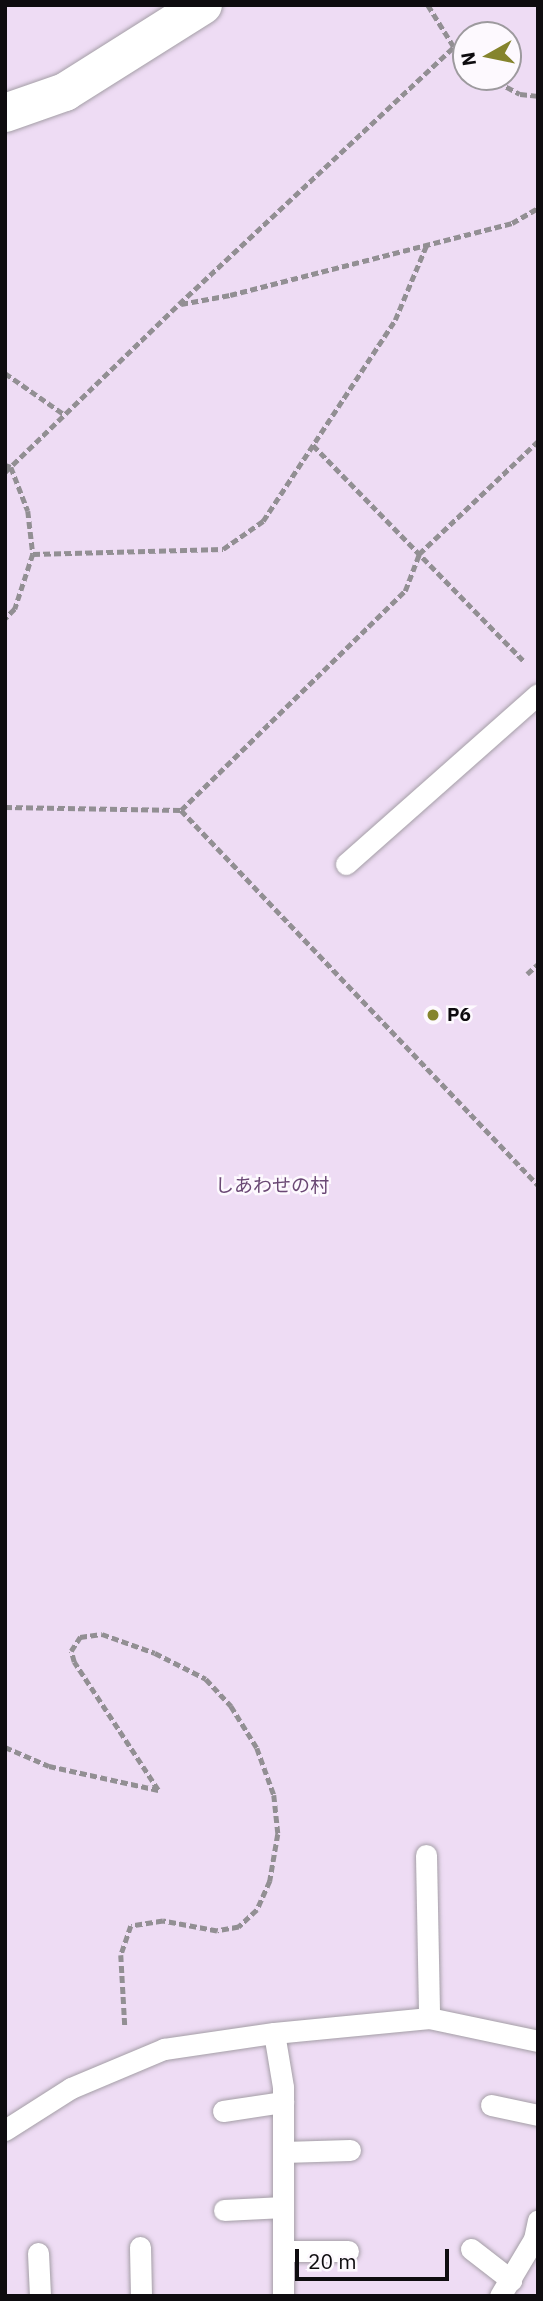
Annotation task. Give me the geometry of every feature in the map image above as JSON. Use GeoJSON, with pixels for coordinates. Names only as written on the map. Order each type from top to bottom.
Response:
{"type":"FeatureCollection","features":[{"type":"Feature","properties":{"kind":"street"},"geometry":{"type":"LineString","coordinates":[[5,113],[65,92],[203,5]]}},
{"type":"Feature","properties":{"kind":"lane"},"geometry":{"type":"LineString","coordinates":[[346,864],[538,694]]}},
{"type":"Feature","properties":{"kind":"lane"},"geometry":{"type":"LineString","coordinates":[[426,1855],[429,2018]]}},
{"type":"Feature","properties":{"kind":"lane"},"geometry":{"type":"LineString","coordinates":[[5,2130],[71,2088],[164,2049],[274,2034],[429,2018],[538,2041]]}},
{"type":"Feature","properties":{"kind":"lane"},"geometry":{"type":"LineString","coordinates":[[274,2034],[283,2102],[283,2296]]}},
{"type":"Feature","properties":{"kind":"lane"},"geometry":{"type":"LineString","coordinates":[[223,2111],[283,2102]]}},
{"type":"Feature","properties":{"kind":"lane"},"geometry":{"type":"LineString","coordinates":[[491,2105],[538,2115]]}},
{"type":"Feature","properties":{"kind":"lane"},"geometry":{"type":"LineString","coordinates":[[283,2152],[350,2150]]}},
{"type":"Feature","properties":{"kind":"lane"},"geometry":{"type":"LineString","coordinates":[[224,2210],[283,2207]]}},
{"type":"Feature","properties":{"kind":"lane"},"geometry":{"type":"LineString","coordinates":[[471,2249],[505,2288],[537,2233]]}},
{"type":"Feature","properties":{"kind":"lane"},"geometry":{"type":"LineString","coordinates":[[140,2247],[141,2296]]}},
{"type":"Feature","properties":{"kind":"lane"},"geometry":{"type":"LineString","coordinates":[[283,2251],[348,2251]]}},
{"type":"Feature","properties":{"kind":"lane"},"geometry":{"type":"LineString","coordinates":[[38,2253],[40,2296]]}},
{"type":"Feature","properties":{"kind":"path"},"geometry":{"type":"LineString","coordinates":[[428,5],[452,44]]}},
{"type":"Feature","properties":{"kind":"path"},"geometry":{"type":"LineString","coordinates":[[5,472],[8,466],[65,415],[179,304],[452,49]]}},
{"type":"Feature","properties":{"kind":"path"},"geometry":{"type":"LineString","coordinates":[[514,91],[538,96]]}},
{"type":"Feature","properties":{"kind":"path"},"geometry":{"type":"LineString","coordinates":[[179,304],[230,295],[512,223],[538,208]]}},
{"type":"Feature","properties":{"kind":"path"},"geometry":{"type":"LineString","coordinates":[[33,554],[223,549],[263,521],[395,320],[427,244]]}},
{"type":"Feature","properties":{"kind":"path"},"geometry":{"type":"LineString","coordinates":[[5,373],[65,415]]}},
{"type":"Feature","properties":{"kind":"path"},"geometry":{"type":"LineString","coordinates":[[5,807],[181,810],[405,591],[419,554],[538,441]]}},
{"type":"Feature","properties":{"kind":"path"},"geometry":{"type":"LineString","coordinates":[[313,445],[529,667]]}},
{"type":"Feature","properties":{"kind":"path"},"geometry":{"type":"LineString","coordinates":[[5,619],[15,609],[33,554],[28,511],[8,466]]}},
{"type":"Feature","properties":{"kind":"path"},"geometry":{"type":"LineString","coordinates":[[181,810],[538,1185]]}},
{"type":"Feature","properties":{"kind":"path"},"geometry":{"type":"LineString","coordinates":[[527,974],[538,964]]}},
{"type":"Feature","properties":{"kind":"path"},"geometry":{"type":"LineString","coordinates":[[5,1747],[49,1766],[158,1790],[74,1662],[71,1651],[80,1637],[102,1634],[155,1653],[206,1679],[231,1706],[257,1748],[274,1795],[278,1834],[270,1881],[257,1910],[239,1927],[218,1931],[163,1921],[131,1926],[121,1955],[127,2065]]}},
{"type":"Feature","properties":{"kind":"green space","name":"しあわせの村"},"geometry":{"type":"Polygon","coordinates":[[[5,5],[538,5],[538,2296],[5,2296],[5,5]]]}},
{"type":"Feature","properties":{"kind":"place","name":"P6"},"geometry":{"type":"Point","coordinates":[433,1015]}}]}
